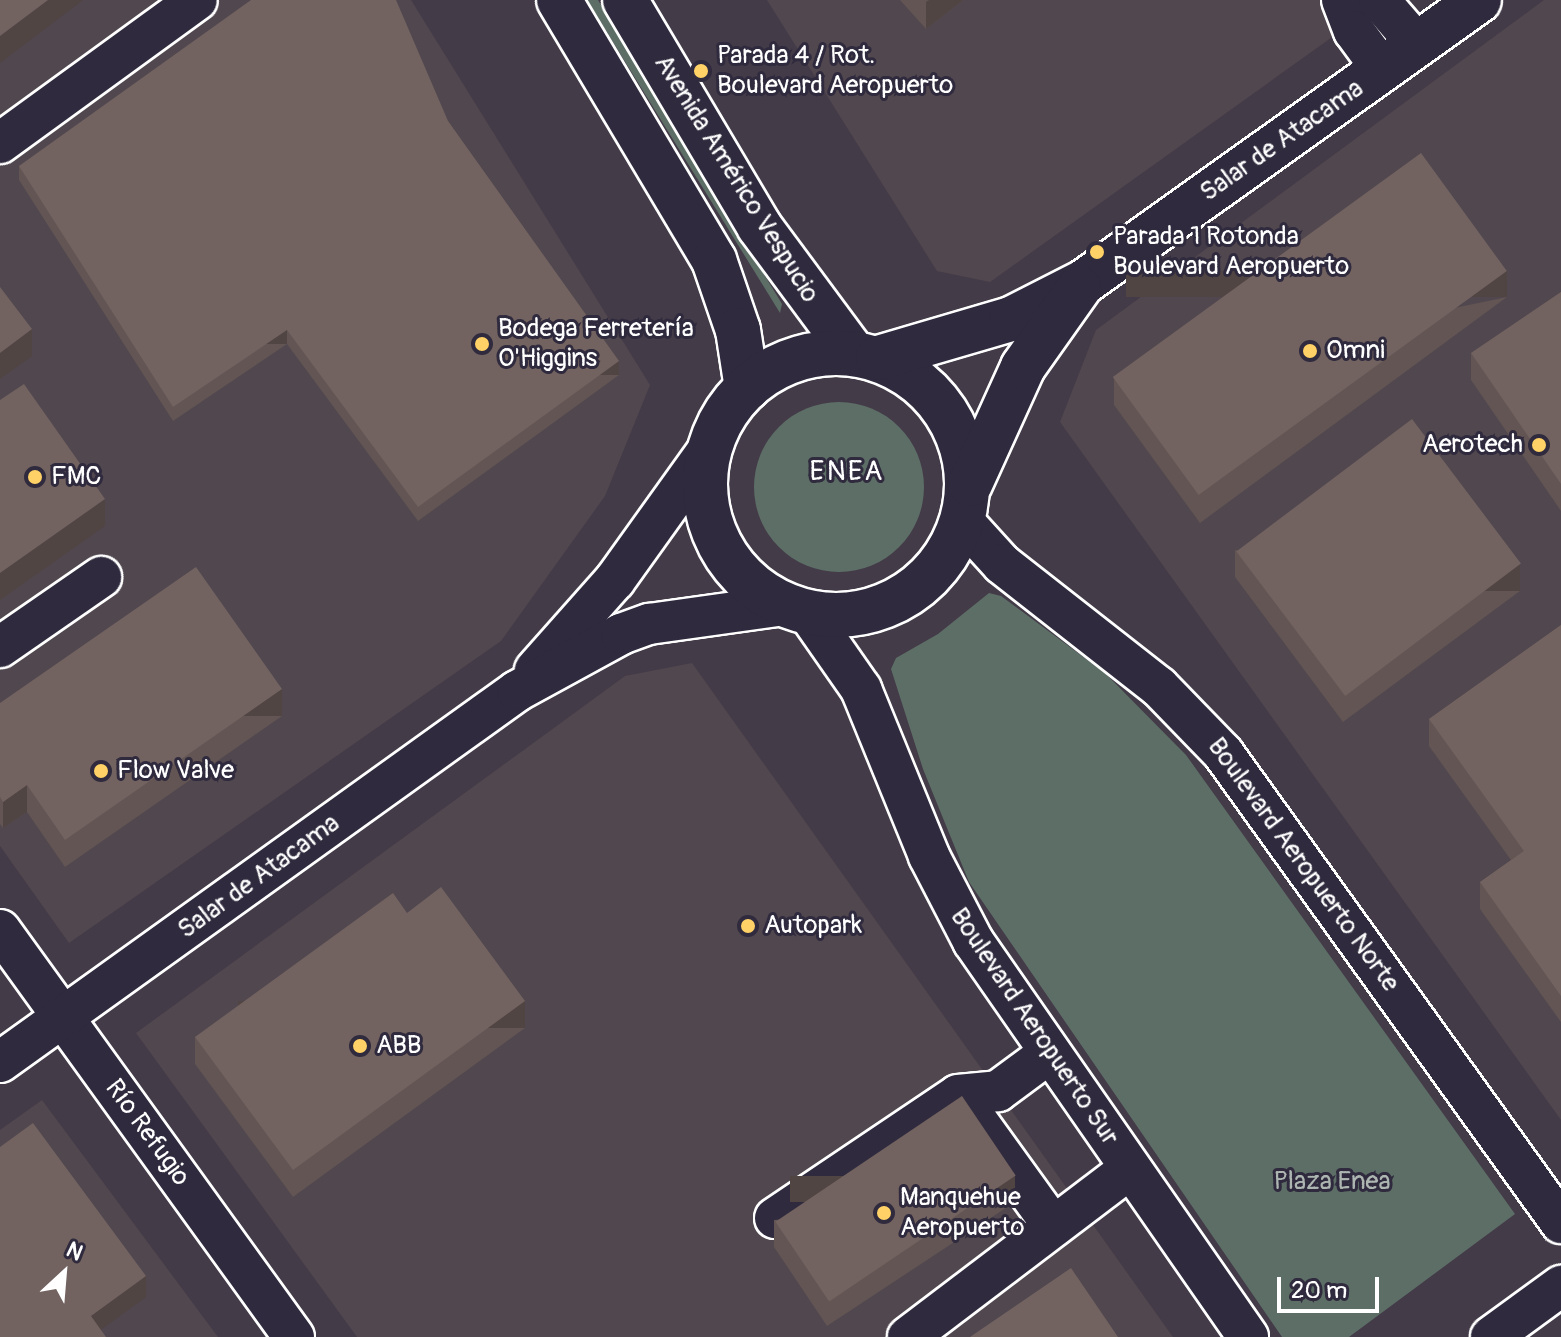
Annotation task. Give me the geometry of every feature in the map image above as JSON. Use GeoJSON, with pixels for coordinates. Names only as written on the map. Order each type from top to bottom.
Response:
{"type":"FeatureCollection","features":[{"type":"Feature","properties":{"kind":"main road"},"geometry":{"type":"LineString","coordinates":[[559,0],[709,251],[738,330],[747,388]]}},
{"type":"Feature","properties":{"kind":"main road","name":"Avenida Américo Vespucio"},"geometry":{"type":"LineString","coordinates":[[625,0],[759,226],[866,356]]}},
{"type":"Feature","properties":{"kind":"main road","name":"Salar de Atacama"},"geometry":{"type":"LineString","coordinates":[[866,356],[1011,319],[1084,282],[1479,0]]}},
{"type":"Feature","properties":{"kind":"main road","name":"Salar de Atacama"},"geometry":{"type":"LineString","coordinates":[[966,502],[1023,367],[1084,282]]}},
{"type":"Feature","properties":{"kind":"main road"},"geometry":{"type":"LineString","coordinates":[[808,355],[866,356],[921,385],[938,404],[959,442],[966,502],[941,562],[907,595],[860,614],[797,609],[744,578],[717,537],[706,491],[713,443],[747,388],[767,372],[808,355]]}},
{"type":"Feature","properties":{"kind":"street"},"geometry":{"type":"LineString","coordinates":[[0,143],[197,0]]}},
{"type":"Feature","properties":{"kind":"street"},"geometry":{"type":"LineString","coordinates":[[1342,0],[1354,31],[1382,69]]}},
{"type":"Feature","properties":{"kind":"street"},"geometry":{"type":"LineString","coordinates":[[1379,0],[1417,44]]}},
{"type":"Feature","properties":{"kind":"street","name":"Salar de Atacama"},"geometry":{"type":"LineString","coordinates":[[517,691],[615,580],[713,443]]}},
{"type":"Feature","properties":{"kind":"street","name":"Boulevard Aeropuerto Norte"},"geometry":{"type":"LineString","coordinates":[[966,502],[1002,564],[1148,677],[1223,753],[1561,1223]]}},
{"type":"Feature","properties":{"kind":"street"},"geometry":{"type":"LineString","coordinates":[[0,647],[101,577]]}},
{"type":"Feature","properties":{"kind":"street","name":"Salar de Atacama"},"geometry":{"type":"LineString","coordinates":[[0,1062],[517,691],[621,634],[649,624],[797,609]]}},
{"type":"Feature","properties":{"kind":"street","name":"Boulevard Aeropuerto Sur"},"geometry":{"type":"LineString","coordinates":[[797,609],[867,700],[950,899],[1048,1054],[1248,1337]]}},
{"type":"Feature","properties":{"kind":"street","name":"Río Refugio"},"geometry":{"type":"LineString","coordinates":[[0,930],[294,1337]]}},
{"type":"Feature","properties":{"kind":"street"},"geometry":{"type":"LineString","coordinates":[[775,1218],[958,1095],[998,1091],[1048,1054]]}},
{"type":"Feature","properties":{"kind":"street"},"geometry":{"type":"LineString","coordinates":[[958,1095],[1053,1226]]}},
{"type":"Feature","properties":{"kind":"street"},"geometry":{"type":"LineString","coordinates":[[908,1337],[1129,1169]]}},
{"type":"Feature","properties":{"kind":"street"},"geometry":{"type":"LineString","coordinates":[[1491,1337],[1561,1286]]}},
{"type":"Feature","properties":{"kind":"shaded area"},"geometry":{"type":"Polygon","coordinates":[[[0,0],[411,0],[650,385],[605,496],[501,641],[69,943],[0,846],[0,0]]]}},
{"type":"Feature","properties":{"kind":"shaded area"},"geometry":{"type":"Polygon","coordinates":[[[767,0],[1384,0],[990,282],[937,271],[767,0]]]}},
{"type":"Feature","properties":{"kind":"shaded area"},"geometry":{"type":"Polygon","coordinates":[[[1544,0],[1561,0],[1561,1120],[1060,422],[1096,330],[1544,0]]]}},
{"type":"Feature","properties":{"kind":"shaded area"},"geometry":{"type":"Polygon","coordinates":[[[692,663],[1173,1337],[357,1337],[136,1033],[625,676],[692,663]]]}},
{"type":"Feature","properties":{"kind":"shaded area"},"geometry":{"type":"Polygon","coordinates":[[[42,1100],[218,1337],[0,1337],[0,1130],[42,1100]]]}},
{"type":"Feature","properties":{"kind":"green space"},"geometry":{"type":"Polygon","coordinates":[[[587,0],[598,0],[782,304],[780,313],[587,0]]]}},
{"type":"Feature","properties":{"kind":"green space"},"geometry":{"type":"Polygon","coordinates":[[[839,402],[871,409],[899,427],[917,455],[924,487],[917,519],[899,547],[871,565],[839,572],[807,565],[779,547],[761,519],[754,487],[761,455],[779,427],[807,409],[839,402]]]}},
{"type":"Feature","properties":{"kind":"green space","name":"Plaza Enea"},"geometry":{"type":"Polygon","coordinates":[[[989,593],[1001,596],[1105,673],[1186,755],[1515,1214],[1349,1337],[1282,1337],[969,882],[923,769],[891,669],[896,658],[938,634],[989,593]]]}},
{"type":"Feature","properties":{"kind":"building"},"geometry":{"type":"Polygon","coordinates":[[[0,0],[48,0],[0,36],[0,0]]]}},
{"type":"Feature","properties":{"kind":"building"},"geometry":{"type":"Polygon","coordinates":[[[251,0],[396,0],[448,121],[619,361],[418,507],[287,330],[173,407],[19,166],[251,0]]]}},
{"type":"Feature","properties":{"kind":"building","name":"Omni"},"geometry":{"type":"Polygon","coordinates":[[[1421,153],[1507,271],[1199,495],[1113,377],[1421,153]]]}},
{"type":"Feature","properties":{"kind":"building"},"geometry":{"type":"Polygon","coordinates":[[[0,287],[32,329],[0,353],[0,287]]]}},
{"type":"Feature","properties":{"kind":"building","name":"Aerotech"},"geometry":{"type":"Polygon","coordinates":[[[1561,292],[1561,484],[1471,353],[1561,292]]]}},
{"type":"Feature","properties":{"kind":"building","name":"FMC"},"geometry":{"type":"Polygon","coordinates":[[[24,384],[105,499],[0,573],[0,400],[24,384]]]}},
{"type":"Feature","properties":{"kind":"building"},"geometry":{"type":"Polygon","coordinates":[[[1412,419],[1521,564],[1345,696],[1236,551],[1412,419]]]}},
{"type":"Feature","properties":{"kind":"building","name":"Flow Valve"},"geometry":{"type":"Polygon","coordinates":[[[196,567],[282,689],[65,840],[27,785],[3,802],[0,797],[0,703],[196,567]]]}},
{"type":"Feature","properties":{"kind":"building"},"geometry":{"type":"Polygon","coordinates":[[[1561,625],[1561,996],[1480,882],[1524,851],[1429,719],[1561,625]]]}},
{"type":"Feature","properties":{"kind":"building","name":"ABB"},"geometry":{"type":"Polygon","coordinates":[[[441,887],[525,1001],[293,1170],[195,1037],[393,893],[407,913],[441,887]]]}},
{"type":"Feature","properties":{"kind":"building"},"geometry":{"type":"Polygon","coordinates":[[[962,1096],[1016,1176],[829,1301],[775,1222],[962,1096]]]}},
{"type":"Feature","properties":{"kind":"building"},"geometry":{"type":"Polygon","coordinates":[[[33,1123],[146,1276],[91,1316],[106,1337],[0,1337],[0,1147],[33,1123]]]}},
{"type":"Feature","properties":{"kind":"building"},"geometry":{"type":"Polygon","coordinates":[[[1071,1268],[1118,1337],[970,1337],[1071,1268]]]}},
{"type":"Feature","properties":{"kind":"place","name":"Parada 4 / Rot. Boulevard Aeropuerto"},"geometry":{"type":"Point","coordinates":[701,71]}},
{"type":"Feature","properties":{"kind":"place","name":"Parada 1 Rotonda Boulevard Aeropuerto"},"geometry":{"type":"Point","coordinates":[1097,252]}},
{"type":"Feature","properties":{"kind":"place","name":"Bodega Ferretería O'Higgins"},"geometry":{"type":"Point","coordinates":[482,344]}},
{"type":"Feature","properties":{"kind":"place","name":"Omni"},"geometry":{"type":"Point","coordinates":[1310,351]}},
{"type":"Feature","properties":{"kind":"place","name":"Aerotech"},"geometry":{"type":"Point","coordinates":[1539,445]}},
{"type":"Feature","properties":{"kind":"place","name":"FMC"},"geometry":{"type":"Point","coordinates":[35,477]}},
{"type":"Feature","properties":{"kind":"place","name":"Flow Valve"},"geometry":{"type":"Point","coordinates":[101,771]}},
{"type":"Feature","properties":{"kind":"place","name":"Autopark"},"geometry":{"type":"Point","coordinates":[748,926]}},
{"type":"Feature","properties":{"kind":"place","name":"ABB"},"geometry":{"type":"Point","coordinates":[360,1046]}},
{"type":"Feature","properties":{"kind":"place","name":"Manquehue Aeropuerto"},"geometry":{"type":"Point","coordinates":[884,1213]}},
{"type":"Feature","properties":{"kind":"district","name":"ENEA"},"geometry":{"type":"Point","coordinates":[847,472]}}]}
